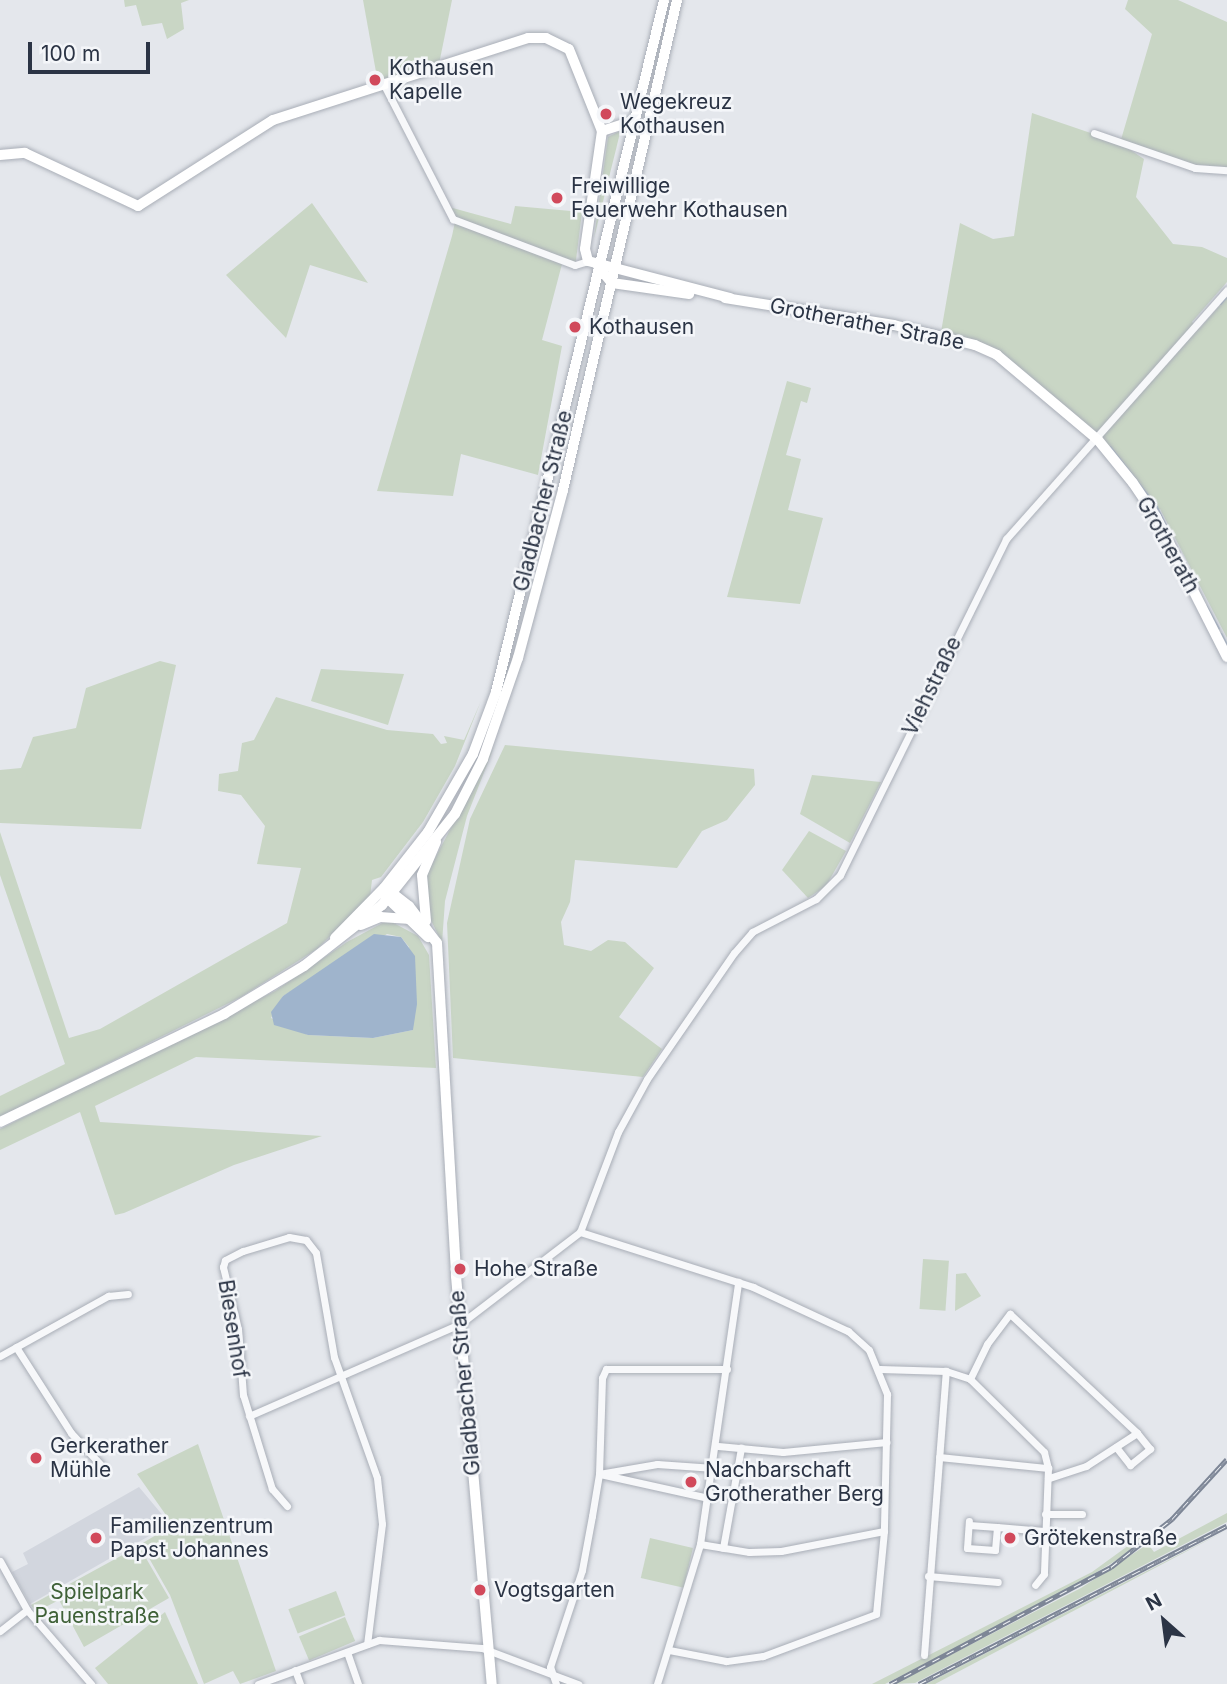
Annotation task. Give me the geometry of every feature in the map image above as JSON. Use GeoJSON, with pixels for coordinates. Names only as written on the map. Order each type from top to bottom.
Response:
{"type":"FeatureCollection","features":[{"type":"Feature","properties":{"kind":"main road","name":"Gladbacher Straße"},"geometry":{"type":"LineString","coordinates":[[388,893],[447,803],[473,754],[496,692],[556,460],[593,263],[635,120],[664,0]]}},
{"type":"Feature","properties":{"kind":"main road","name":"Gladbacher Straße"},"geometry":{"type":"LineString","coordinates":[[388,893],[436,841],[483,759],[500,718],[563,490],[677,0]]}},
{"type":"Feature","properties":{"kind":"main road"},"geometry":{"type":"LineString","coordinates":[[0,1122],[224,1014],[304,966],[361,925],[388,893]]}},
{"type":"Feature","properties":{"kind":"main road"},"geometry":{"type":"LineString","coordinates":[[304,966],[388,893]]}},
{"type":"Feature","properties":{"kind":"street"},"geometry":{"type":"LineString","coordinates":[[0,155],[25,153],[138,206],[266,123],[528,38],[546,38],[569,49],[601,131],[585,249],[593,263],[611,283]]}},
{"type":"Feature","properties":{"kind":"street"},"geometry":{"type":"LineString","coordinates":[[384,85],[456,221],[575,265],[593,263]]}},
{"type":"Feature","properties":{"kind":"street"},"geometry":{"type":"LineString","coordinates":[[601,131],[635,120]]}},
{"type":"Feature","properties":{"kind":"street"},"geometry":{"type":"LineString","coordinates":[[1094,133],[1195,168],[1227,170]]}},
{"type":"Feature","properties":{"kind":"street","name":"Grotherather Straße"},"geometry":{"type":"LineString","coordinates":[[593,263],[730,299]]}},
{"type":"Feature","properties":{"kind":"street","name":"Grotherather Straße"},"geometry":{"type":"LineString","coordinates":[[611,283],[884,323],[975,345],[1013,368],[1096,439]]}},
{"type":"Feature","properties":{"kind":"street","name":"Viehstraße"},"geometry":{"type":"LineString","coordinates":[[580,1232],[606,1154],[647,1079],[752,932],[816,899],[840,876],[989,566],[1026,514],[1227,290]]}},
{"type":"Feature","properties":{"kind":"street","name":"Grotherath"},"geometry":{"type":"LineString","coordinates":[[1096,439],[1156,517],[1227,657]]}},
{"type":"Feature","properties":{"kind":"street","name":"Gladbacher Straße"},"geometry":{"type":"LineString","coordinates":[[436,841],[421,893],[438,956],[460,1324],[492,1684]]}},
{"type":"Feature","properties":{"kind":"street"},"geometry":{"type":"LineString","coordinates":[[388,893],[407,919],[424,932],[438,956]]}},
{"type":"Feature","properties":{"kind":"street"},"geometry":{"type":"LineString","coordinates":[[388,893],[429,928]]}},
{"type":"Feature","properties":{"kind":"street"},"geometry":{"type":"LineString","coordinates":[[361,925],[380,917],[407,919]]}},
{"type":"Feature","properties":{"kind":"street"},"geometry":{"type":"LineString","coordinates":[[287,1506],[272,1489],[249,1416],[460,1324],[580,1232],[789,1301],[848,1331],[869,1350],[880,1369],[887,1394],[884,1531],[876,1614],[763,1656],[726,1661],[669,1650]]}},
{"type":"Feature","properties":{"kind":"street","name":"Biesenhof"},"geometry":{"type":"LineString","coordinates":[[249,1416],[238,1329],[223,1266],[225,1260],[243,1251],[289,1237],[313,1245],[342,1376]]}},
{"type":"Feature","properties":{"kind":"street"},"geometry":{"type":"LineString","coordinates":[[657,1684],[700,1544],[718,1446],[738,1282]]}},
{"type":"Feature","properties":{"kind":"street"},"geometry":{"type":"LineString","coordinates":[[0,1356],[108,1296],[128,1294]]}},
{"type":"Feature","properties":{"kind":"street"},"geometry":{"type":"LineString","coordinates":[[970,1379],[987,1344],[1010,1314],[1137,1433],[1150,1449],[1130,1465],[1116,1447]]}},
{"type":"Feature","properties":{"kind":"street"},"geometry":{"type":"LineString","coordinates":[[16,1347],[76,1440],[101,1465]]}},
{"type":"Feature","properties":{"kind":"street"},"geometry":{"type":"LineString","coordinates":[[556,1684],[550,1667],[582,1570],[599,1474],[602,1378],[607,1369],[727,1369]]}},
{"type":"Feature","properties":{"kind":"street"},"geometry":{"type":"LineString","coordinates":[[880,1369],[946,1371],[970,1379],[1037,1444],[1048,1468],[1048,1478],[1044,1574],[1035,1585]]}},
{"type":"Feature","properties":{"kind":"street"},"geometry":{"type":"LineString","coordinates":[[924,1655],[928,1576],[946,1371]]}},
{"type":"Feature","properties":{"kind":"street"},"geometry":{"type":"LineString","coordinates":[[342,1376],[362,1426],[382,1505],[379,1566],[367,1644]]}},
{"type":"Feature","properties":{"kind":"street"},"geometry":{"type":"LineString","coordinates":[[1048,1478],[1086,1466],[1137,1433]]}},
{"type":"Feature","properties":{"kind":"street"},"geometry":{"type":"LineString","coordinates":[[718,1446],[783,1452],[887,1442]]}},
{"type":"Feature","properties":{"kind":"street"},"geometry":{"type":"LineString","coordinates":[[723,1548],[741,1448]]}},
{"type":"Feature","properties":{"kind":"street"},"geometry":{"type":"LineString","coordinates":[[939,1457],[1048,1468]]}},
{"type":"Feature","properties":{"kind":"street"},"geometry":{"type":"LineString","coordinates":[[599,1474],[657,1464],[714,1468]]}},
{"type":"Feature","properties":{"kind":"street"},"geometry":{"type":"LineString","coordinates":[[599,1474],[708,1498]]}},
{"type":"Feature","properties":{"kind":"street"},"geometry":{"type":"LineString","coordinates":[[1045,1514],[1082,1514]]}},
{"type":"Feature","properties":{"kind":"street"},"geometry":{"type":"LineString","coordinates":[[997,1527],[995,1550],[967,1548],[969,1523],[1044,1531]]}},
{"type":"Feature","properties":{"kind":"street"},"geometry":{"type":"LineString","coordinates":[[700,1544],[749,1552],[813,1548],[884,1531]]}},
{"type":"Feature","properties":{"kind":"street"},"geometry":{"type":"LineString","coordinates":[[0,1561],[27,1610],[91,1684]]}},
{"type":"Feature","properties":{"kind":"street"},"geometry":{"type":"LineString","coordinates":[[928,1576],[998,1582]]}},
{"type":"Feature","properties":{"kind":"street"},"geometry":{"type":"LineString","coordinates":[[0,1631],[27,1610]]}},
{"type":"Feature","properties":{"kind":"street"},"geometry":{"type":"LineString","coordinates":[[258,1684],[379,1640],[490,1652],[578,1684]]}},
{"type":"Feature","properties":{"kind":"street"},"geometry":{"type":"LineString","coordinates":[[346,1652],[358,1684]]}},
{"type":"Feature","properties":{"kind":"street"},"geometry":{"type":"LineString","coordinates":[[295,1670],[300,1684]]}},
{"type":"Feature","properties":{"kind":"shaded area","name":"Familienzentrum Papst Johannes"},"geometry":{"type":"Polygon","coordinates":[[[139,1487],[170,1524],[30,1604],[12,1572],[28,1564],[23,1553],[139,1487]]]}},
{"type":"Feature","properties":{"kind":"green space"},"geometry":{"type":"Polygon","coordinates":[[[124,0],[189,0],[181,3],[184,29],[167,39],[162,23],[142,26],[136,5],[125,7],[124,0]]]}},
{"type":"Feature","properties":{"kind":"green space"},"geometry":{"type":"Polygon","coordinates":[[[363,0],[452,0],[439,64],[378,83],[363,0]]]}},
{"type":"Feature","properties":{"kind":"green space"},"geometry":{"type":"Polygon","coordinates":[[[1128,0],[1178,0],[1227,22],[1227,167],[1188,164],[1123,145],[1144,159],[1136,197],[1173,244],[1202,247],[1227,258],[1227,282],[1192,322],[1200,328],[1227,297],[1227,638],[1160,509],[1157,511],[1094,430],[1007,357],[978,342],[941,332],[960,223],[993,239],[1014,236],[1032,113],[1120,143],[1152,34],[1125,9],[1128,0]]]}},
{"type":"Feature","properties":{"kind":"green space"},"geometry":{"type":"Polygon","coordinates":[[[620,133],[594,238],[608,137],[620,133]]]}},
{"type":"Feature","properties":{"kind":"green space"},"geometry":{"type":"Polygon","coordinates":[[[312,203],[368,283],[310,265],[286,338],[226,275],[312,203]]]}},
{"type":"Feature","properties":{"kind":"green space"},"geometry":{"type":"Polygon","coordinates":[[[515,206],[582,212],[575,268],[562,264],[542,340],[562,346],[538,475],[461,454],[453,496],[377,491],[452,236],[456,217],[449,207],[511,224],[515,206]]]}},
{"type":"Feature","properties":{"kind":"green space"},"geometry":{"type":"Polygon","coordinates":[[[787,381],[811,388],[807,403],[801,401],[786,455],[801,459],[788,510],[823,518],[800,604],[727,597],[787,381]]]}},
{"type":"Feature","properties":{"kind":"green space"},"geometry":{"type":"Polygon","coordinates":[[[160,661],[176,665],[141,829],[0,823],[0,770],[21,768],[33,737],[76,728],[86,688],[160,661]]]}},
{"type":"Feature","properties":{"kind":"green space"},"geometry":{"type":"Polygon","coordinates":[[[321,669],[404,674],[388,725],[311,701],[321,669]]]}},
{"type":"Feature","properties":{"kind":"green space"},"geometry":{"type":"Polygon","coordinates":[[[276,697],[387,730],[433,734],[441,744],[447,743],[444,736],[464,740],[481,701],[455,766],[423,822],[381,877],[372,880],[370,897],[317,949],[241,997],[0,1117],[0,1096],[65,1064],[0,875],[0,832],[69,1038],[100,1029],[287,923],[301,868],[257,864],[265,826],[241,795],[218,791],[219,774],[238,771],[242,743],[254,740],[276,697]]]}},
{"type":"Feature","properties":{"kind":"green space"},"geometry":{"type":"Polygon","coordinates":[[[505,745],[754,769],[755,785],[727,820],[702,831],[677,868],[575,860],[570,902],[561,922],[564,945],[591,951],[608,940],[625,942],[654,968],[619,1017],[662,1049],[643,1077],[453,1058],[447,923],[470,819],[505,745]]]}},
{"type":"Feature","properties":{"kind":"green space"},"geometry":{"type":"Polygon","coordinates":[[[494,747],[467,816],[445,901],[442,943],[428,914],[426,875],[494,747]]]}},
{"type":"Feature","properties":{"kind":"green space"},"geometry":{"type":"Polygon","coordinates":[[[812,775],[881,782],[850,843],[800,814],[812,775]]]}},
{"type":"Feature","properties":{"kind":"green space"},"geometry":{"type":"Polygon","coordinates":[[[809,831],[846,851],[826,886],[808,898],[782,870],[809,831]]]}},
{"type":"Feature","properties":{"kind":"green space"},"geometry":{"type":"Polygon","coordinates":[[[388,920],[418,936],[429,955],[436,1068],[196,1057],[95,1106],[100,1122],[322,1136],[234,1165],[115,1215],[80,1112],[0,1150],[0,1129],[275,991],[347,942],[388,920]],[[387,934],[283,996],[271,1018],[308,1035],[373,1038],[413,1030],[409,947],[401,937],[387,934]]]}},
{"type":"Feature","properties":{"kind":"green space"},"geometry":{"type":"Polygon","coordinates":[[[923,1259],[949,1261],[945,1311],[920,1309],[923,1259]]]}},
{"type":"Feature","properties":{"kind":"green space"},"geometry":{"type":"Polygon","coordinates":[[[966,1273],[981,1296],[955,1311],[956,1274],[966,1273]]]}},
{"type":"Feature","properties":{"kind":"green space"},"geometry":{"type":"Polygon","coordinates":[[[198,1444],[276,1671],[240,1684],[233,1671],[204,1684],[170,1595],[141,1544],[173,1525],[137,1474],[198,1444]]]}},
{"type":"Feature","properties":{"kind":"green space"},"geometry":{"type":"Polygon","coordinates":[[[1227,1513],[1227,1522],[915,1683],[894,1684],[1081,1588],[1148,1544],[1154,1552],[1227,1513]]]}},
{"type":"Feature","properties":{"kind":"green space"},"geometry":{"type":"Polygon","coordinates":[[[1227,1530],[935,1684],[926,1684],[994,1649],[1227,1530]]]}},
{"type":"Feature","properties":{"kind":"green space"},"geometry":{"type":"Polygon","coordinates":[[[1147,1532],[1151,1536],[1125,1555],[1054,1598],[885,1684],[872,1684],[1092,1572],[1147,1532]]]}},
{"type":"Feature","properties":{"kind":"green space"},"geometry":{"type":"Polygon","coordinates":[[[650,1538],[693,1548],[684,1588],[641,1578],[650,1538]]]}},
{"type":"Feature","properties":{"kind":"green space","name":"Spielpark Pauenstraße"},"geometry":{"type":"Polygon","coordinates":[[[139,1546],[169,1598],[84,1647],[59,1600],[36,1612],[31,1605],[139,1546]]]}},
{"type":"Feature","properties":{"kind":"green space"},"geometry":{"type":"Polygon","coordinates":[[[336,1591],[345,1615],[298,1634],[288,1609],[336,1591]]]}},
{"type":"Feature","properties":{"kind":"green space"},"geometry":{"type":"Polygon","coordinates":[[[165,1612],[198,1684],[108,1684],[95,1668],[165,1612]]]}},
{"type":"Feature","properties":{"kind":"green space"},"geometry":{"type":"Polygon","coordinates":[[[345,1617],[355,1641],[309,1660],[299,1637],[345,1617]]]}},
{"type":"Feature","properties":{"kind":"water"},"geometry":{"type":"Polygon","coordinates":[[[374,934],[401,937],[415,956],[417,1004],[413,1030],[373,1038],[308,1035],[274,1025],[271,1012],[283,996],[374,934]]]}},
{"type":"Feature","properties":{"kind":"waterway"},"geometry":{"type":"LineString","coordinates":[[1220,303],[1226,296]]}},
{"type":"Feature","properties":{"kind":"waterway"},"geometry":{"type":"LineString","coordinates":[[1110,447],[1156,506],[1169,533]]}},
{"type":"Feature","properties":{"kind":"waterway"},"geometry":{"type":"LineString","coordinates":[[1206,606],[1218,628]]}},
{"type":"Feature","properties":{"kind":"waterway"},"geometry":{"type":"LineString","coordinates":[[1221,634],[1227,646]]}},
{"type":"Feature","properties":{"kind":"railway"},"geometry":{"type":"LineString","coordinates":[[890,1684],[1111,1567],[1172,1519],[1227,1459]]}},
{"type":"Feature","properties":{"kind":"railway"},"geometry":{"type":"LineString","coordinates":[[919,1684],[1227,1526]]}},
{"type":"Feature","properties":{"kind":"place","name":"Kothausen Kapelle"},"geometry":{"type":"Point","coordinates":[375,80]}},
{"type":"Feature","properties":{"kind":"place","name":"Wegekreuz Kothausen"},"geometry":{"type":"Point","coordinates":[606,114]}},
{"type":"Feature","properties":{"kind":"place","name":"Freiwillige Feuerwehr Kothausen"},"geometry":{"type":"Point","coordinates":[557,198]}},
{"type":"Feature","properties":{"kind":"place","name":"Kothausen"},"geometry":{"type":"Point","coordinates":[575,327]}},
{"type":"Feature","properties":{"kind":"place","name":"Hohe Straße"},"geometry":{"type":"Point","coordinates":[460,1269]}},
{"type":"Feature","properties":{"kind":"place","name":"Gerkerather Mühle"},"geometry":{"type":"Point","coordinates":[36,1458]}},
{"type":"Feature","properties":{"kind":"place","name":"Nachbarschaft Grotherather Berg"},"geometry":{"type":"Point","coordinates":[691,1482]}},
{"type":"Feature","properties":{"kind":"place","name":"Familienzentrum Papst Johannes"},"geometry":{"type":"Point","coordinates":[96,1538]}},
{"type":"Feature","properties":{"kind":"place","name":"Grötekenstraße"},"geometry":{"type":"Point","coordinates":[1010,1538]}},
{"type":"Feature","properties":{"kind":"place","name":"Vogtsgarten"},"geometry":{"type":"Point","coordinates":[480,1590]}}]}
